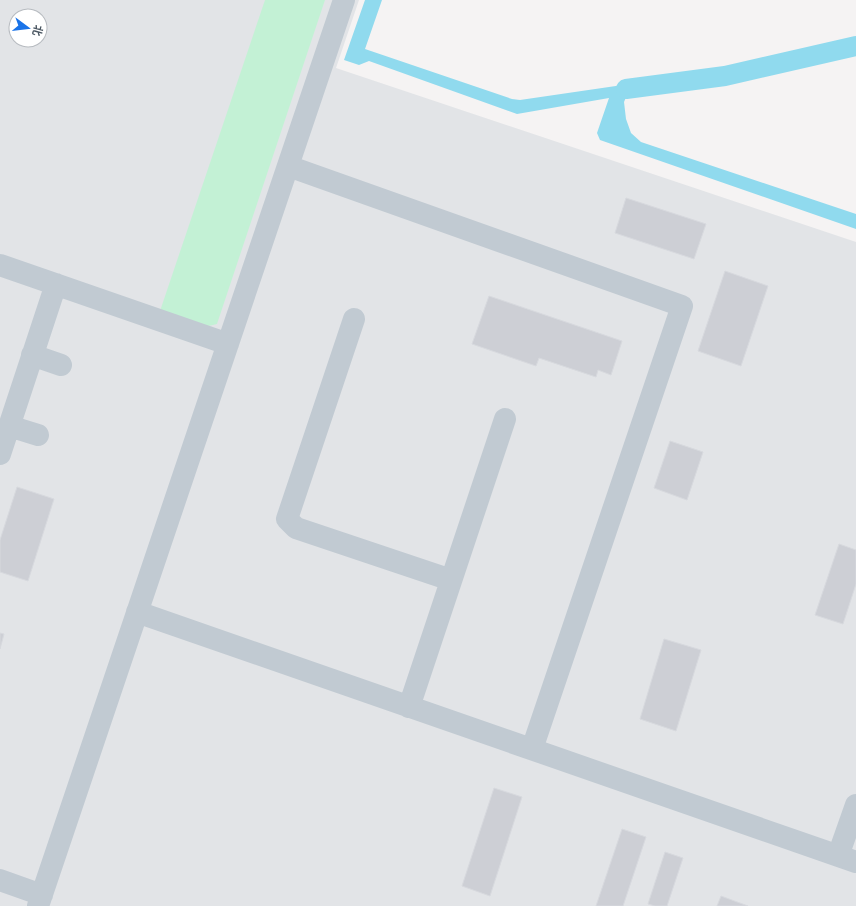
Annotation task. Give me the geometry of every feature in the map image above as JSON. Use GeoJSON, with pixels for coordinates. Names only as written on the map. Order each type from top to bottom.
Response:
{"type":"FeatureCollection","features":[{"type":"Feature","properties":{"kind":"lane"},"geometry":{"type":"LineString","coordinates":[[0,880],[40,900],[344,0]]}},
{"type":"Feature","properties":{"kind":"lane"},"geometry":{"type":"LineString","coordinates":[[288,166],[682,306],[532,750]]}},
{"type":"Feature","properties":{"kind":"lane"},"geometry":{"type":"LineString","coordinates":[[0,265],[228,344]]}},
{"type":"Feature","properties":{"kind":"lane"},"geometry":{"type":"LineString","coordinates":[[0,454],[56,284]]}},
{"type":"Feature","properties":{"kind":"lane"},"geometry":{"type":"LineString","coordinates":[[354,319],[287,519],[296,528],[452,580]]}},
{"type":"Feature","properties":{"kind":"lane"},"geometry":{"type":"LineString","coordinates":[[32,355],[61,365]]}},
{"type":"Feature","properties":{"kind":"lane"},"geometry":{"type":"LineString","coordinates":[[409,706],[505,419]]}},
{"type":"Feature","properties":{"kind":"lane"},"geometry":{"type":"LineString","coordinates":[[9,426],[38,435]]}},
{"type":"Feature","properties":{"kind":"lane"},"geometry":{"type":"LineString","coordinates":[[137,612],[847,859],[856,805]]}},
{"type":"Feature","properties":{"kind":"shaded area"},"geometry":{"type":"Polygon","coordinates":[[[0,0],[359,0],[336,68],[856,242],[856,906],[0,906],[0,0]]]}},
{"type":"Feature","properties":{"kind":"green space"},"geometry":{"type":"Polygon","coordinates":[[[265,0],[325,0],[217,324],[200,328],[159,314],[265,0]]]}},
{"type":"Feature","properties":{"kind":"water"},"geometry":{"type":"Polygon","coordinates":[[[365,0],[382,0],[365,49],[512,99],[520,100],[650,81],[658,90],[627,95],[624,102],[626,119],[631,133],[641,142],[856,214],[856,229],[600,140],[597,133],[609,98],[517,114],[369,61],[359,65],[344,60],[365,0]]]}},
{"type":"Feature","properties":{"kind":"building"},"geometry":{"type":"Polygon","coordinates":[[[626,198],[706,224],[694,259],[615,233],[626,198]]]}},
{"type":"Feature","properties":{"kind":"building"},"geometry":{"type":"Polygon","coordinates":[[[725,271],[768,286],[741,366],[698,351],[725,271]]]}},
{"type":"Feature","properties":{"kind":"building"},"geometry":{"type":"Polygon","coordinates":[[[489,296],[622,341],[611,375],[598,370],[596,377],[539,358],[536,366],[472,344],[489,296]]]}},
{"type":"Feature","properties":{"kind":"building"},"geometry":{"type":"Polygon","coordinates":[[[670,441],[703,452],[687,500],[654,488],[670,441]]]}},
{"type":"Feature","properties":{"kind":"building"},"geometry":{"type":"Polygon","coordinates":[[[17,487],[54,499],[28,581],[0,572],[0,540],[17,487]]]}},
{"type":"Feature","properties":{"kind":"building"},"geometry":{"type":"Polygon","coordinates":[[[839,544],[856,550],[856,584],[843,624],[815,615],[839,544]]]}},
{"type":"Feature","properties":{"kind":"building"},"geometry":{"type":"Polygon","coordinates":[[[0,633],[4,634],[0,649],[0,633]]]}},
{"type":"Feature","properties":{"kind":"building"},"geometry":{"type":"Polygon","coordinates":[[[664,639],[701,650],[676,731],[640,719],[664,639]]]}},
{"type":"Feature","properties":{"kind":"building"},"geometry":{"type":"Polygon","coordinates":[[[494,788],[522,797],[490,896],[462,886],[494,788]]]}},
{"type":"Feature","properties":{"kind":"building"},"geometry":{"type":"Polygon","coordinates":[[[622,829],[646,837],[623,906],[596,906],[622,829]]]}},
{"type":"Feature","properties":{"kind":"building"},"geometry":{"type":"Polygon","coordinates":[[[665,852],[683,858],[667,906],[655,906],[648,904],[665,852]]]}},
{"type":"Feature","properties":{"kind":"building"},"geometry":{"type":"Polygon","coordinates":[[[721,896],[748,906],[717,906],[721,896]]]}},
{"type":"Feature","properties":{"kind":"waterway"},"geometry":{"type":"LineString","coordinates":[[626,89],[725,76],[856,46]]}}]}
